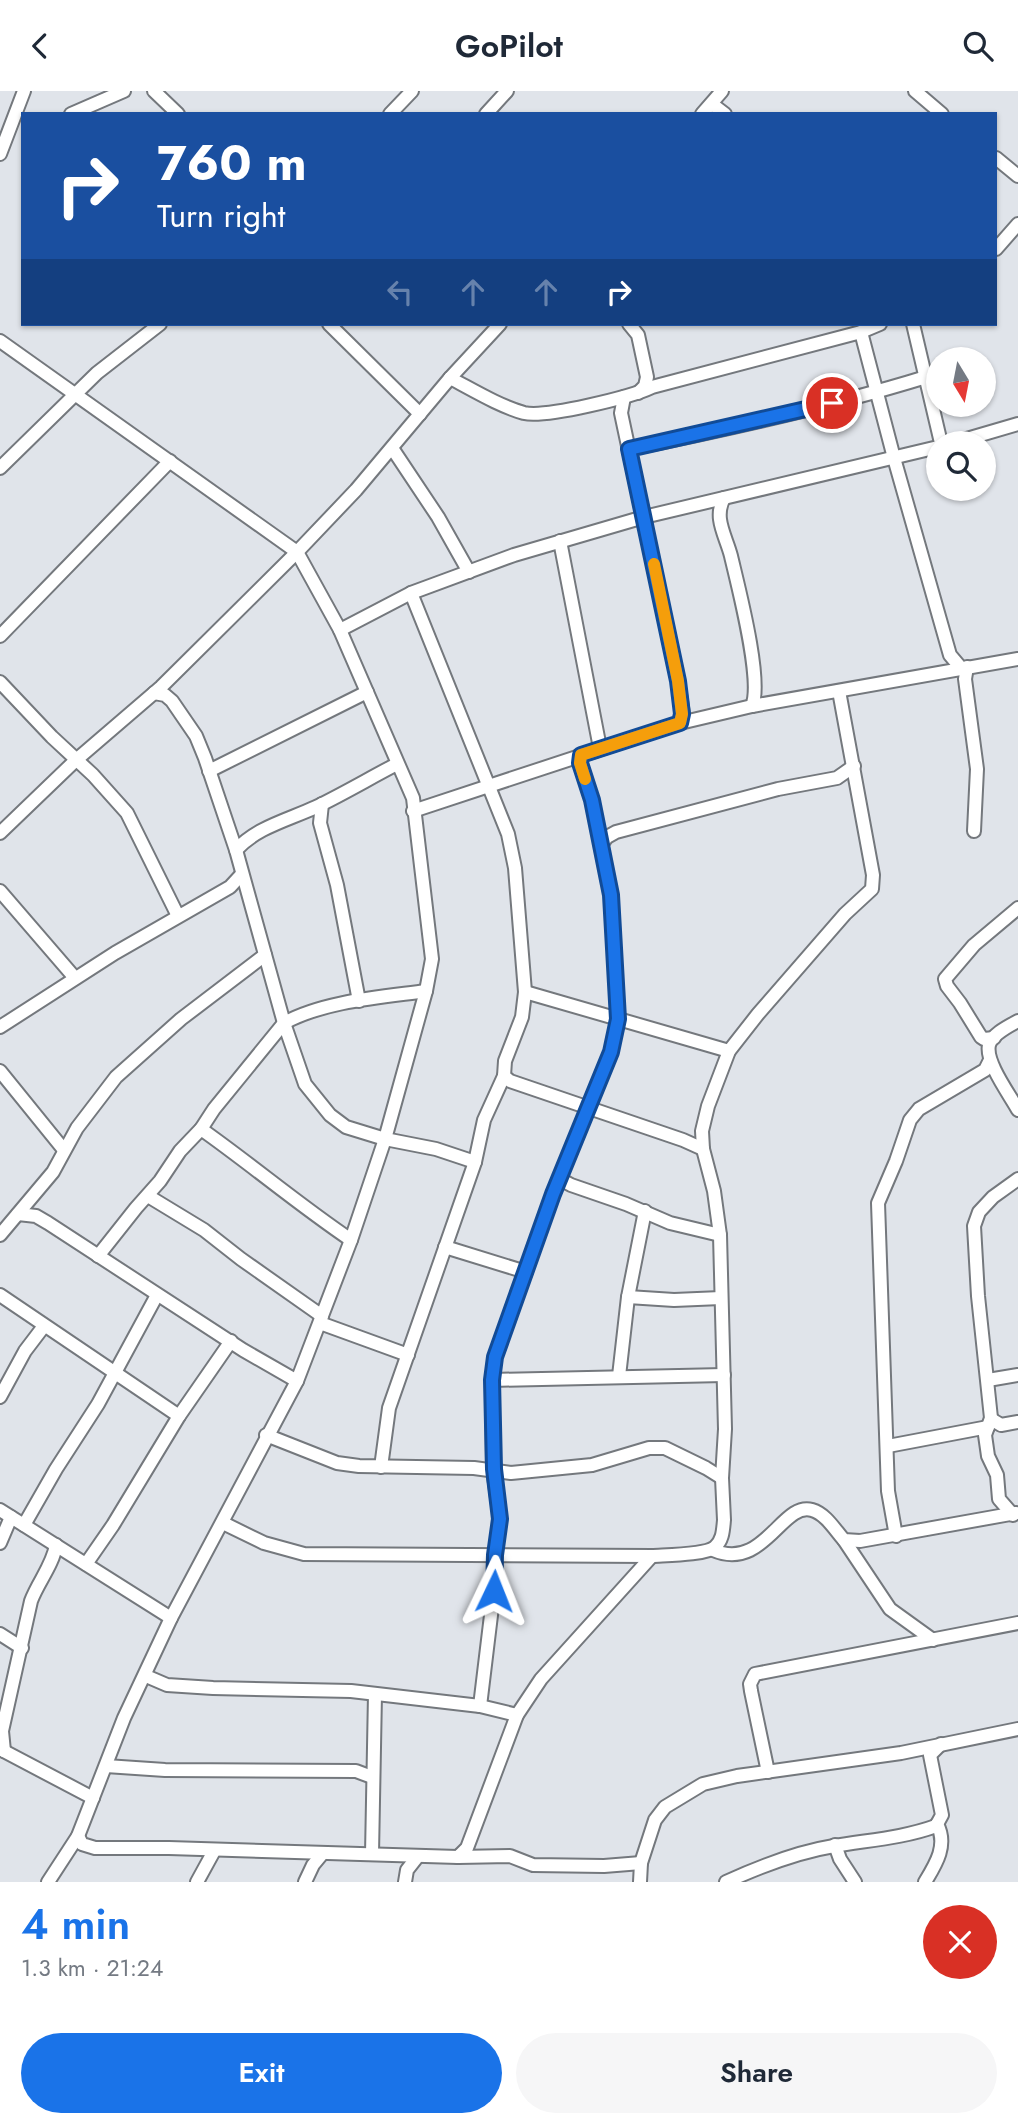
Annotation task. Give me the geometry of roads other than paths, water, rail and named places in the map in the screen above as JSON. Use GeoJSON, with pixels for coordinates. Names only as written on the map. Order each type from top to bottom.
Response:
{"type":"FeatureCollection","features":[{"type":"Feature","properties":{"kind":"street"},"geometry":{"type":"LineString","coordinates":[[0,154],[24,91]]}},
{"type":"Feature","properties":{"kind":"street"},"geometry":{"type":"LineString","coordinates":[[76,112],[124,91]]}},
{"type":"Feature","properties":{"kind":"street"},"geometry":{"type":"LineString","coordinates":[[154,91],[176,112]]}},
{"type":"Feature","properties":{"kind":"street"},"geometry":{"type":"LineString","coordinates":[[392,112],[412,91]]}},
{"type":"Feature","properties":{"kind":"street"},"geometry":{"type":"LineString","coordinates":[[488,112],[507,91]]}},
{"type":"Feature","properties":{"kind":"street"},"geometry":{"type":"LineString","coordinates":[[704,112],[722,91]]}},
{"type":"Feature","properties":{"kind":"street"},"geometry":{"type":"LineString","coordinates":[[915,91],[940,112]]}},
{"type":"Feature","properties":{"kind":"street"},"geometry":{"type":"LineString","coordinates":[[712,104],[722,112]]}},
{"type":"Feature","properties":{"kind":"street"},"geometry":{"type":"LineString","coordinates":[[8,136],[21,133]]}},
{"type":"Feature","properties":{"kind":"street"},"geometry":{"type":"LineString","coordinates":[[997,159],[1018,176]]}},
{"type":"Feature","properties":{"kind":"street"},"geometry":{"type":"LineString","coordinates":[[997,248],[1018,224]]}},
{"type":"Feature","properties":{"kind":"street"},"geometry":{"type":"LineString","coordinates":[[0,468],[75,395],[158,326]]}},
{"type":"Feature","properties":{"kind":"street"},"geometry":{"type":"LineString","coordinates":[[331,326],[421,414]]}},
{"type":"Feature","properties":{"kind":"street"},"geometry":{"type":"LineString","coordinates":[[0,833],[76,760],[154,693],[297,552],[356,490],[450,378],[498,326]]}},
{"type":"Feature","properties":{"kind":"street"},"geometry":{"type":"LineString","coordinates":[[631,326],[638,335],[647,377],[645,386],[637,394]]}},
{"type":"Feature","properties":{"kind":"street"},"geometry":{"type":"LineString","coordinates":[[450,378],[526,413],[546,414],[637,394],[652,387],[875,326]]}},
{"type":"Feature","properties":{"kind":"street"},"geometry":{"type":"LineString","coordinates":[[629,449],[877,392],[926,377],[913,326]]}},
{"type":"Feature","properties":{"kind":"street"},"geometry":{"type":"LineString","coordinates":[[861,332],[950,655],[964,668],[977,769],[974,831]]}},
{"type":"Feature","properties":{"kind":"street"},"geometry":{"type":"LineString","coordinates":[[0,341],[297,552],[340,630],[413,798],[432,949],[426,991],[385,1139],[351,1240],[297,1381],[171,1618],[147,1681],[93,1798],[82,1842],[70,1852],[48,1882]]}},
{"type":"Feature","properties":{"kind":"street"},"geometry":{"type":"LineString","coordinates":[[624,397],[621,413],[678,681],[682,714],[680,723]]}},
{"type":"Feature","properties":{"kind":"street"},"geometry":{"type":"LineString","coordinates":[[994,431],[1018,424]]}},
{"type":"Feature","properties":{"kind":"street"},"geometry":{"type":"LineString","coordinates":[[392,447],[438,517],[469,572]]}},
{"type":"Feature","properties":{"kind":"street"},"geometry":{"type":"LineString","coordinates":[[340,630],[411,593],[560,541],[644,517],[926,449]]}},
{"type":"Feature","properties":{"kind":"street"},"geometry":{"type":"LineString","coordinates":[[0,636],[170,461]]}},
{"type":"Feature","properties":{"kind":"street"},"geometry":{"type":"LineString","coordinates":[[724,498],[720,524],[731,557],[750,647],[756,693],[752,706]]}},
{"type":"Feature","properties":{"kind":"street"},"geometry":{"type":"LineString","coordinates":[[560,541],[600,748]]}},
{"type":"Feature","properties":{"kind":"street"},"geometry":{"type":"LineString","coordinates":[[381,1467],[389,1408],[475,1162],[484,1120],[505,1076],[505,1061],[522,1017],[525,992],[515,868],[508,834],[411,593]]}},
{"type":"Feature","properties":{"kind":"street"},"geometry":{"type":"LineString","coordinates":[[413,811],[680,723],[752,706],[1018,659]]}},
{"type":"Feature","properties":{"kind":"street"},"geometry":{"type":"LineString","coordinates":[[0,681],[127,813],[178,916]]}},
{"type":"Feature","properties":{"kind":"street"},"geometry":{"type":"LineString","coordinates":[[713,1550],[723,1534],[724,1375],[720,1235],[702,1131],[708,1106],[729,1051],[828,934],[872,889],[873,875],[839,691]]}},
{"type":"Feature","properties":{"kind":"street"},"geometry":{"type":"LineString","coordinates":[[209,771],[367,692]]}},
{"type":"Feature","properties":{"kind":"street"},"geometry":{"type":"LineString","coordinates":[[154,693],[165,695],[196,736],[236,851],[284,1023],[305,1084],[330,1115],[346,1127],[475,1162]]}},
{"type":"Feature","properties":{"kind":"street"},"geometry":{"type":"LineString","coordinates":[[480,1706],[500,1519],[494,1469],[492,1380],[495,1357],[586,1108],[611,1052],[618,1019],[611,895],[580,763],[581,755]]}},
{"type":"Feature","properties":{"kind":"street"},"geometry":{"type":"LineString","coordinates":[[236,851],[248,838],[266,828],[322,804],[397,764]]}},
{"type":"Feature","properties":{"kind":"street"},"geometry":{"type":"LineString","coordinates":[[601,845],[607,837],[616,832],[643,827],[765,792],[837,778],[854,766]]}},
{"type":"Feature","properties":{"kind":"street"},"geometry":{"type":"LineString","coordinates":[[322,804],[320,823],[337,885],[359,1001]]}},
{"type":"Feature","properties":{"kind":"street"},"geometry":{"type":"LineString","coordinates":[[0,1027],[75,978],[230,887],[242,874]]}},
{"type":"Feature","properties":{"kind":"street"},"geometry":{"type":"LineString","coordinates":[[0,891],[75,978]]}},
{"type":"Feature","properties":{"kind":"street"},"geometry":{"type":"LineString","coordinates":[[994,1038],[981,1037],[945,979],[974,945],[1018,908]]}},
{"type":"Feature","properties":{"kind":"street"},"geometry":{"type":"LineString","coordinates":[[2,1227],[18,1214],[53,1172],[90,1108],[116,1077],[181,1019],[265,955]]}},
{"type":"Feature","properties":{"kind":"street"},"geometry":{"type":"LineString","coordinates":[[98,1256],[284,1023],[297,1016],[359,1001],[426,991]]}},
{"type":"Feature","properties":{"kind":"street"},"geometry":{"type":"LineString","coordinates":[[525,992],[729,1051]]}},
{"type":"Feature","properties":{"kind":"street"},"geometry":{"type":"LineString","coordinates":[[1018,1021],[994,1038],[989,1046],[990,1061],[1018,1110]]}},
{"type":"Feature","properties":{"kind":"street"},"geometry":{"type":"LineString","coordinates":[[896,1536],[888,1491],[878,1203],[910,1120],[919,1109],[985,1070],[990,1061]]}},
{"type":"Feature","properties":{"kind":"street"},"geometry":{"type":"LineString","coordinates":[[0,1071],[64,1150]]}},
{"type":"Feature","properties":{"kind":"street"},"geometry":{"type":"LineString","coordinates":[[505,1076],[510,1081],[704,1149]]}},
{"type":"Feature","properties":{"kind":"street"},"geometry":{"type":"LineString","coordinates":[[201,1129],[351,1240]]}},
{"type":"Feature","properties":{"kind":"street"},"geometry":{"type":"LineString","coordinates":[[560,1179],[670,1223],[720,1235]]}},
{"type":"Feature","properties":{"kind":"street"},"geometry":{"type":"LineString","coordinates":[[1016,1514],[999,1499],[997,1475],[989,1461],[985,1442],[990,1423],[988,1380],[978,1296],[974,1226],[979,1212],[993,1196],[1018,1179]]}},
{"type":"Feature","properties":{"kind":"street"},"geometry":{"type":"LineString","coordinates":[[148,1196],[204,1230],[321,1319],[408,1355]]}},
{"type":"Feature","properties":{"kind":"street"},"geometry":{"type":"LineString","coordinates":[[620,1376],[628,1297],[645,1211]]}},
{"type":"Feature","properties":{"kind":"street"},"geometry":{"type":"LineString","coordinates":[[18,1214],[36,1216],[231,1342],[297,1381]]}},
{"type":"Feature","properties":{"kind":"street"},"geometry":{"type":"LineString","coordinates":[[445,1247],[526,1272]]}},
{"type":"Feature","properties":{"kind":"street"},"geometry":{"type":"LineString","coordinates":[[0,1295],[179,1416]]}},
{"type":"Feature","properties":{"kind":"street"},"geometry":{"type":"LineString","coordinates":[[24,1525],[98,1404],[157,1295]]}},
{"type":"Feature","properties":{"kind":"street"},"geometry":{"type":"LineString","coordinates":[[628,1297],[674,1300],[721,1298]]}},
{"type":"Feature","properties":{"kind":"street"},"geometry":{"type":"LineString","coordinates":[[0,1397],[25,1351],[44,1326]]}},
{"type":"Feature","properties":{"kind":"street"},"geometry":{"type":"LineString","coordinates":[[86,1564],[113,1525],[179,1416],[231,1342]]}},
{"type":"Feature","properties":{"kind":"street"},"geometry":{"type":"LineString","coordinates":[[492,1380],[724,1375]]}},
{"type":"Feature","properties":{"kind":"street"},"geometry":{"type":"LineString","coordinates":[[988,1380],[1018,1375]]}},
{"type":"Feature","properties":{"kind":"street"},"geometry":{"type":"LineString","coordinates":[[888,1446],[990,1423],[999,1425],[1018,1422]]}},
{"type":"Feature","properties":{"kind":"street"},"geometry":{"type":"LineString","coordinates":[[267,1435],[337,1463],[381,1467],[494,1469],[511,1473],[575,1468],[649,1448],[665,1448],[722,1478]]}},
{"type":"Feature","properties":{"kind":"street"},"geometry":{"type":"LineString","coordinates":[[223,1523],[264,1543],[304,1554],[652,1556],[713,1550],[734,1555],[761,1545],[793,1513],[801,1509],[812,1510],[823,1516],[844,1540],[890,1609],[933,1640]]}},
{"type":"Feature","properties":{"kind":"street"},"geometry":{"type":"LineString","coordinates":[[0,1543],[5,1513],[171,1618]]}},
{"type":"Feature","properties":{"kind":"street"},"geometry":{"type":"LineString","coordinates":[[844,1540],[860,1541],[896,1536],[1016,1514]]}},
{"type":"Feature","properties":{"kind":"street"},"geometry":{"type":"LineString","coordinates":[[56,1545],[53,1558],[31,1601],[2,1731],[2,1750],[93,1798]]}},
{"type":"Feature","properties":{"kind":"street"},"geometry":{"type":"LineString","coordinates":[[638,1556],[639,1570]]}},
{"type":"Feature","properties":{"kind":"street"},"geometry":{"type":"LineString","coordinates":[[458,1857],[467,1848],[517,1714],[541,1679],[652,1556]]}},
{"type":"Feature","properties":{"kind":"street"},"geometry":{"type":"LineString","coordinates":[[768,1772],[750,1684],[755,1674],[1018,1623]]}},
{"type":"Feature","properties":{"kind":"street"},"geometry":{"type":"LineString","coordinates":[[0,1634],[22,1648]]}},
{"type":"Feature","properties":{"kind":"street"},"geometry":{"type":"LineString","coordinates":[[147,1681],[213,1688],[326,1689],[480,1706],[517,1714]]}},
{"type":"Feature","properties":{"kind":"street"},"geometry":{"type":"LineString","coordinates":[[372,1854],[375,1694]]}},
{"type":"Feature","properties":{"kind":"street"},"geometry":{"type":"LineString","coordinates":[[640,1882],[641,1863],[655,1819],[665,1807],[703,1784],[737,1776],[879,1756],[1018,1729]]}},
{"type":"Feature","properties":{"kind":"street"},"geometry":{"type":"LineString","coordinates":[[726,1882],[773,1862],[835,1845],[909,1835],[937,1824],[942,1815],[930,1755],[941,1744]]}},
{"type":"Feature","properties":{"kind":"street"},"geometry":{"type":"LineString","coordinates":[[106,1766],[164,1770],[356,1772],[372,1777]]}},
{"type":"Feature","properties":{"kind":"street"},"geometry":{"type":"LineString","coordinates":[[925,1882],[941,1850],[941,1834],[937,1824]]}},
{"type":"Feature","properties":{"kind":"street"},"geometry":{"type":"LineString","coordinates":[[82,1842],[440,1859],[510,1856],[533,1865],[604,1866],[641,1863]]}},
{"type":"Feature","properties":{"kind":"street"},"geometry":{"type":"LineString","coordinates":[[835,1845],[840,1859],[855,1882]]}},
{"type":"Feature","properties":{"kind":"street"},"geometry":{"type":"LineString","coordinates":[[197,1882],[214,1850]]}},
{"type":"Feature","properties":{"kind":"street"},"geometry":{"type":"LineString","coordinates":[[305,1882],[313,1865],[323,1853]]}},
{"type":"Feature","properties":{"kind":"street"},"geometry":{"type":"LineString","coordinates":[[405,1882],[407,1870],[418,1856]]}}]}
